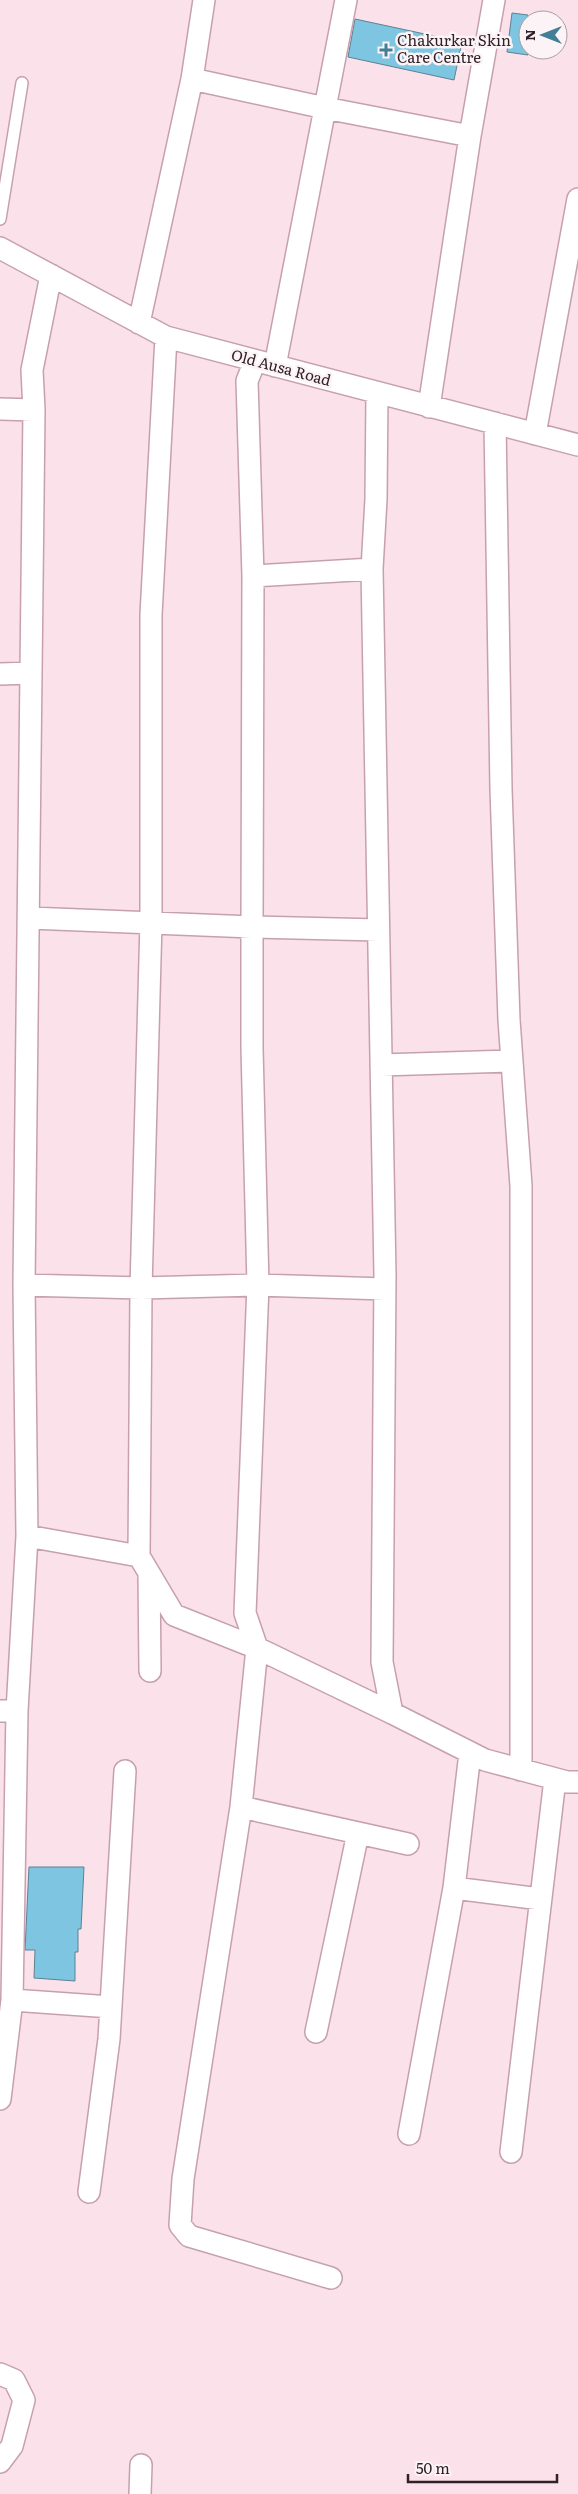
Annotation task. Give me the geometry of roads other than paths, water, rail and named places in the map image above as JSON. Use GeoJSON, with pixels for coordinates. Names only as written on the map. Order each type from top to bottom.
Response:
{"type":"FeatureCollection","features":[{"type":"Feature","properties":{"kind":"street"},"geometry":{"type":"LineString","coordinates":[[139,323],[192,79],[204,0]]}},
{"type":"Feature","properties":{"kind":"street"},"geometry":{"type":"LineString","coordinates":[[331,2278],[189,2236],[180,2225],[183,2179],[241,1807],[257,1648],[245,1613],[258,1285],[252,1048],[253,576],[247,381],[265,364],[325,108],[346,0]]}},
{"type":"Feature","properties":{"kind":"street"},"geometry":{"type":"LineString","coordinates":[[429,407],[470,136],[494,0]]}},
{"type":"Feature","properties":{"kind":"street"},"geometry":{"type":"LineString","coordinates":[[192,79],[325,108],[470,136]]}},
{"type":"Feature","properties":{"kind":"street"},"geometry":{"type":"LineString","coordinates":[[535,434],[578,199]]}},
{"type":"Feature","properties":{"kind":"street","name":"Old Ausa Road"},"geometry":{"type":"LineString","coordinates":[[0,248],[166,337],[578,445]]}},
{"type":"Feature","properties":{"kind":"street"},"geometry":{"type":"LineString","coordinates":[[0,2099],[12,2000],[9,1711],[27,1536],[24,1285],[30,918],[34,410],[32,370],[51,275]]}},
{"type":"Feature","properties":{"kind":"street"},"geometry":{"type":"LineString","coordinates":[[150,1671],[144,1564],[141,1288],[151,922],[152,615],[166,337]]}},
{"type":"Feature","properties":{"kind":"street"},"geometry":{"type":"LineString","coordinates":[[377,393],[376,499],[372,569],[385,1290],[382,1662],[392,1713]]}},
{"type":"Feature","properties":{"kind":"street"},"geometry":{"type":"LineString","coordinates":[[0,410],[34,410]]}},
{"type":"Feature","properties":{"kind":"street"},"geometry":{"type":"LineString","coordinates":[[495,423],[502,808],[512,1061],[521,1186],[521,1770]]}},
{"type":"Feature","properties":{"kind":"street"},"geometry":{"type":"LineString","coordinates":[[253,576],[372,569]]}},
{"type":"Feature","properties":{"kind":"street"},"geometry":{"type":"LineString","coordinates":[[0,674],[31,674]]}},
{"type":"Feature","properties":{"kind":"street"},"geometry":{"type":"LineString","coordinates":[[30,918],[378,930]]}},
{"type":"Feature","properties":{"kind":"street"},"geometry":{"type":"LineString","coordinates":[[381,1065],[512,1061]]}},
{"type":"Feature","properties":{"kind":"street"},"geometry":{"type":"LineString","coordinates":[[24,1285],[141,1288],[258,1285],[385,1290]]}},
{"type":"Feature","properties":{"kind":"street"},"geometry":{"type":"LineString","coordinates":[[27,1536],[144,1564],[174,1615],[257,1648],[484,1760],[555,1779],[578,1782]]}},
{"type":"Feature","properties":{"kind":"street"},"geometry":{"type":"LineString","coordinates":[[409,2134],[454,1888],[470,1753]]}},
{"type":"Feature","properties":{"kind":"street"},"geometry":{"type":"LineString","coordinates":[[89,2192],[109,2039],[126,1771]]}},
{"type":"Feature","properties":{"kind":"street"},"geometry":{"type":"LineString","coordinates":[[511,2152],[555,1779]]}},
{"type":"Feature","properties":{"kind":"street"},"geometry":{"type":"LineString","coordinates":[[241,1807],[408,1844]]}},
{"type":"Feature","properties":{"kind":"street"},"geometry":{"type":"LineString","coordinates":[[316,2032],[358,1833]]}},
{"type":"Feature","properties":{"kind":"street"},"geometry":{"type":"LineString","coordinates":[[454,1888],[540,1899]]}},
{"type":"Feature","properties":{"kind":"street"},"geometry":{"type":"LineString","coordinates":[[12,2000],[111,2007]]}},
{"type":"Feature","properties":{"kind":"street"},"geometry":{"type":"LineString","coordinates":[[0,2374],[14,2380],[24,2400],[12,2446],[0,2462]]}},
{"type":"Feature","properties":{"kind":"street"},"geometry":{"type":"LineString","coordinates":[[140,2494],[141,2465]]}},
{"type":"Feature","properties":{"kind":"lane"},"geometry":{"type":"LineString","coordinates":[[0,219],[22,83]]}},
{"type":"Feature","properties":{"kind":"place","name":"Chakurkar Skin Care Centre"},"geometry":{"type":"Point","coordinates":[386,50]}}]}
